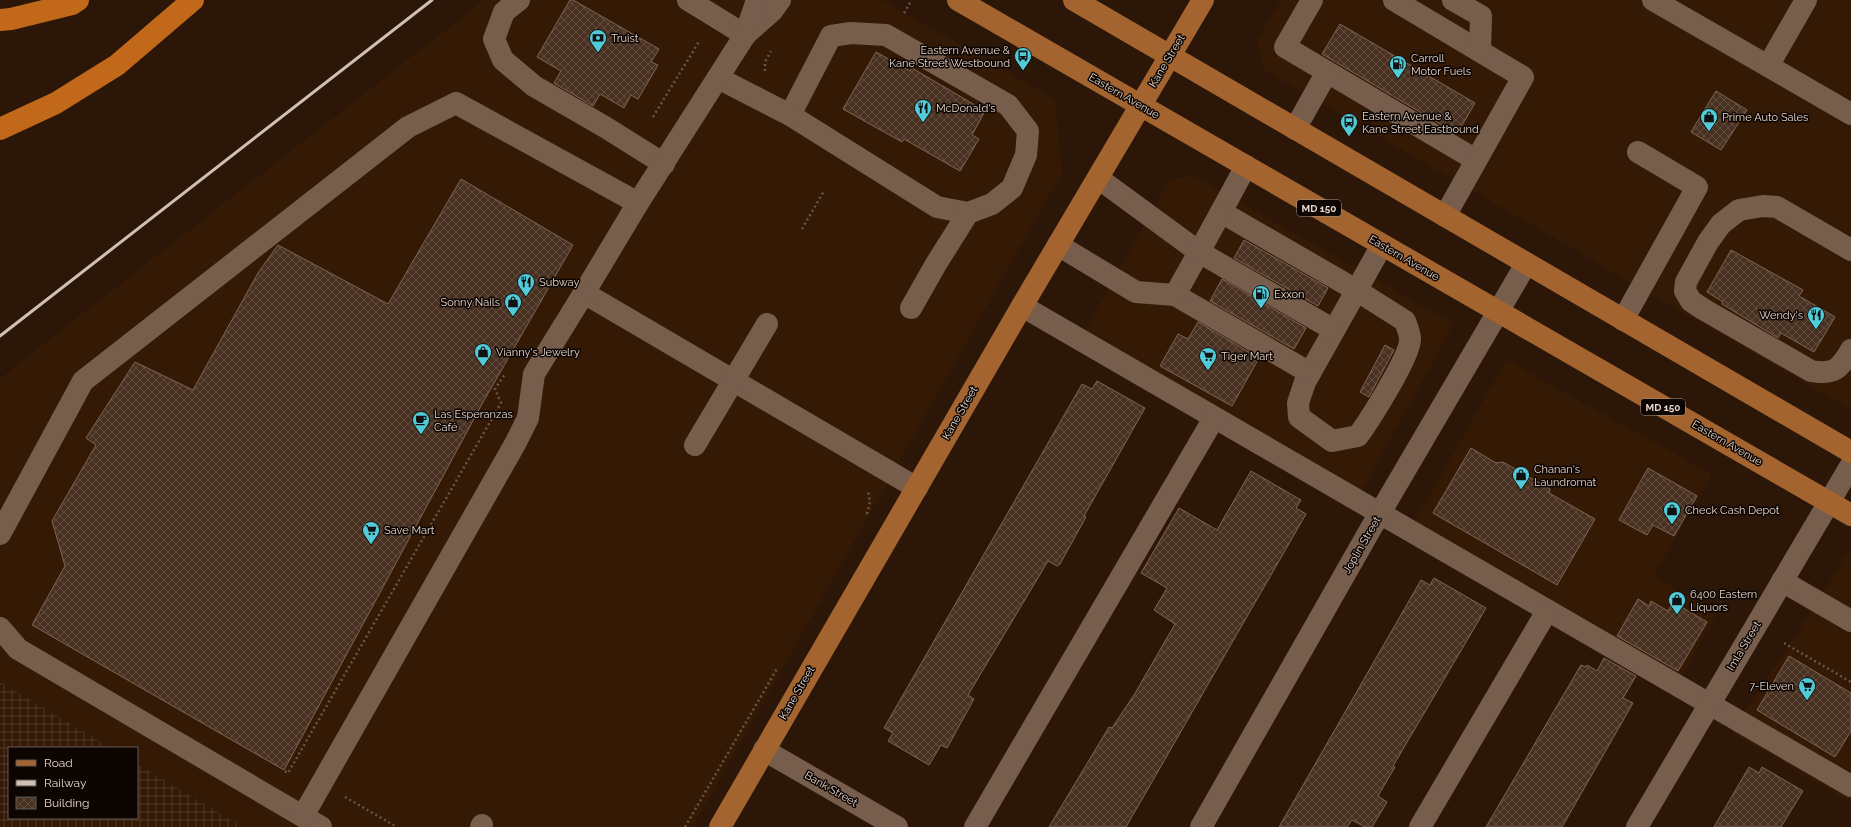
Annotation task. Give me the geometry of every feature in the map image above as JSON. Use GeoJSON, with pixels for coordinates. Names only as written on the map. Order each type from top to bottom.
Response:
{"type":"FeatureCollection","features":[{"type":"Feature","properties":{"kind":"highway"},"geometry":{"type":"LineString","coordinates":[[0,20],[18,18],[72,4],[78,0]]}},
{"type":"Feature","properties":{"kind":"highway"},"geometry":{"type":"LineString","coordinates":[[0,129],[56,103],[117,65],[193,0]]}},
{"type":"Feature","properties":{"kind":"main road","name":"Eastern Avenue"},"geometry":{"type":"LineString","coordinates":[[958,0],[1851,515]]}},
{"type":"Feature","properties":{"kind":"main road"},"geometry":{"type":"LineString","coordinates":[[1074,0],[1851,452]]}},
{"type":"Feature","properties":{"kind":"main road","name":"Kane Street"},"geometry":{"type":"LineString","coordinates":[[720,827],[1022,306],[1203,0]]}},
{"type":"Feature","properties":{"kind":"street"},"geometry":{"type":"LineString","coordinates":[[519,0],[504,12],[494,38],[503,60],[534,86],[605,127],[664,164]]}},
{"type":"Feature","properties":{"kind":"street"},"geometry":{"type":"LineString","coordinates":[[688,0],[745,35]]}},
{"type":"Feature","properties":{"kind":"street"},"geometry":{"type":"LineString","coordinates":[[0,628],[18,649],[312,822],[528,418],[534,374],[638,203],[745,35],[757,0]]}},
{"type":"Feature","properties":{"kind":"street"},"geometry":{"type":"LineString","coordinates":[[745,35],[772,11],[780,0]]}},
{"type":"Feature","properties":{"kind":"street"},"geometry":{"type":"LineString","coordinates":[[1312,0],[1286,47],[1476,160]]}},
{"type":"Feature","properties":{"kind":"street"},"geometry":{"type":"LineString","coordinates":[[1394,0],[1523,77],[1445,216]]}},
{"type":"Feature","properties":{"kind":"street"},"geometry":{"type":"LineString","coordinates":[[1454,0],[1481,16],[1480,52]]}},
{"type":"Feature","properties":{"kind":"street"},"geometry":{"type":"LineString","coordinates":[[1653,0],[1851,114]]}},
{"type":"Feature","properties":{"kind":"street"},"geometry":{"type":"LineString","coordinates":[[1768,66],[1806,0]]}},
{"type":"Feature","properties":{"kind":"street"},"geometry":{"type":"LineString","coordinates":[[718,78],[790,115],[937,207],[968,213],[992,204],[1012,188],[1026,155],[1028,131],[1008,105],[886,35],[851,33],[831,36],[790,115]]}},
{"type":"Feature","properties":{"kind":"street"},"geometry":{"type":"LineString","coordinates":[[1295,129],[1327,72]]}},
{"type":"Feature","properties":{"kind":"street"},"geometry":{"type":"LineString","coordinates":[[0,534],[83,382],[408,127],[456,103],[638,203]]}},
{"type":"Feature","properties":{"kind":"street"},"geometry":{"type":"LineString","coordinates":[[1623,320],[1697,187],[1638,152]]}},
{"type":"Feature","properties":{"kind":"street"},"geometry":{"type":"LineString","coordinates":[[1175,295],[1246,166]]}},
{"type":"Feature","properties":{"kind":"street"},"geometry":{"type":"LineString","coordinates":[[1098,178],[1199,252],[1334,330]]}},
{"type":"Feature","properties":{"kind":"street"},"geometry":{"type":"LineString","coordinates":[[1851,250],[1778,207],[1763,206],[1739,210],[1721,224],[1708,242],[1686,282],[1684,291],[1691,301],[1811,371],[1826,373],[1837,369],[1844,362],[1851,350]]}},
{"type":"Feature","properties":{"kind":"street"},"geometry":{"type":"LineString","coordinates":[[1221,212],[1356,290],[1405,321],[1410,340],[1405,357],[1372,417],[1358,436],[1332,441],[1300,417],[1298,403],[1307,378],[1356,290],[1382,245]]}},
{"type":"Feature","properties":{"kind":"street"},"geometry":{"type":"LineString","coordinates":[[911,308],[936,264],[968,213]]}},
{"type":"Feature","properties":{"kind":"street"},"geometry":{"type":"LineString","coordinates":[[1058,245],[1136,292],[1175,295],[1307,378]]}},
{"type":"Feature","properties":{"kind":"street","name":"Joplin Street"},"geometry":{"type":"LineString","coordinates":[[1200,827],[1526,264]]}},
{"type":"Feature","properties":{"kind":"street"},"geometry":{"type":"LineString","coordinates":[[584,293],[917,488]]}},
{"type":"Feature","properties":{"kind":"street"},"geometry":{"type":"LineString","coordinates":[[1022,306],[1851,786]]}},
{"type":"Feature","properties":{"kind":"street"},"geometry":{"type":"LineString","coordinates":[[695,445],[767,324]]}},
{"type":"Feature","properties":{"kind":"street"},"geometry":{"type":"LineString","coordinates":[[975,827],[1214,418]]}},
{"type":"Feature","properties":{"kind":"street","name":"Imla Street"},"geometry":{"type":"LineString","coordinates":[[1637,827],[1851,465]]}},
{"type":"Feature","properties":{"kind":"street"},"geometry":{"type":"LineString","coordinates":[[1782,581],[1851,621]]}},
{"type":"Feature","properties":{"kind":"street"},"geometry":{"type":"LineString","coordinates":[[1420,827],[1548,611]]}},
{"type":"Feature","properties":{"kind":"street","name":"Bank Street"},"geometry":{"type":"LineString","coordinates":[[764,750],[897,827]]}},
{"type":"Feature","properties":{"kind":"path"},"geometry":{"type":"LineString","coordinates":[[653,117],[702,36]]}},
{"type":"Feature","properties":{"kind":"path"},"geometry":{"type":"LineString","coordinates":[[802,229],[824,191]]}},
{"type":"Feature","properties":{"kind":"path"},"geometry":{"type":"LineString","coordinates":[[281,769],[288,773],[501,403],[495,389],[507,369]]}},
{"type":"Feature","properties":{"kind":"path"},"geometry":{"type":"LineString","coordinates":[[865,518],[869,511],[870,502],[868,487]]}},
{"type":"Feature","properties":{"kind":"path"},"geometry":{"type":"LineString","coordinates":[[1784,643],[1851,682]]}},
{"type":"Feature","properties":{"kind":"path"},"geometry":{"type":"LineString","coordinates":[[685,827],[781,662]]}},
{"type":"Feature","properties":{"kind":"path"},"geometry":{"type":"LineString","coordinates":[[291,766],[298,770]]}},
{"type":"Feature","properties":{"kind":"path"},"geometry":{"type":"LineString","coordinates":[[338,793],[397,827]]}},
{"type":"Feature","properties":{"kind":"shaded area"},"geometry":{"type":"Polygon","coordinates":[[[484,0],[883,0],[1055,99],[1062,173],[693,827],[243,827],[138,765],[138,747],[109,747],[0,682],[0,378],[484,0]]]}},
{"type":"Feature","properties":{"kind":"shaded area"},"geometry":{"type":"Polygon","coordinates":[[[1281,0],[1851,0],[1851,410],[1264,70],[1256,42],[1281,0]]]}},
{"type":"Feature","properties":{"kind":"shaded area"},"geometry":{"type":"Polygon","coordinates":[[[1192,175],[1454,324],[1361,492],[1083,334],[1169,180],[1192,175]]]}},
{"type":"Feature","properties":{"kind":"shaded area"},"geometry":{"type":"Polygon","coordinates":[[[1506,360],[1712,474],[1654,576],[1717,613],[1682,677],[1567,608],[1415,521],[1506,360]]]}},
{"type":"Feature","properties":{"kind":"shaded area"},"geometry":{"type":"Polygon","coordinates":[[[1848,552],[1851,553],[1851,803],[1731,732],[1814,608],[1848,552]]]}},
{"type":"Feature","properties":{"kind":"shaded area"},"geometry":{"type":"Polygon","coordinates":[[[0,682],[109,747],[8,747],[8,819],[138,819],[138,765],[243,827],[0,827],[0,682]]]}},
{"type":"Feature","properties":{"kind":"building","name":"Truist"},"geometry":{"type":"Polygon","coordinates":[[[570,0],[573,0],[659,49],[651,62],[658,65],[638,99],[631,95],[624,108],[600,94],[593,106],[554,83],[561,71],[537,57],[570,0]]]}},
{"type":"Feature","properties":{"kind":"building","name":"Carroll Motor Fuels"},"geometry":{"type":"Polygon","coordinates":[[[1340,24],[1475,103],[1457,134],[1322,54],[1340,24]]]}},
{"type":"Feature","properties":{"kind":"building","name":"McDonald's"},"geometry":{"type":"Polygon","coordinates":[[[876,52],[910,71],[912,68],[985,111],[972,135],[979,139],[960,171],[904,139],[902,142],[843,109],[876,52]]]}},
{"type":"Feature","properties":{"kind":"building"},"geometry":{"type":"Polygon","coordinates":[[[1716,91],[1747,110],[1721,150],[1691,132],[1716,91]]]}},
{"type":"Feature","properties":{"kind":"building"},"geometry":{"type":"Polygon","coordinates":[[[461,179],[573,245],[482,404],[284,770],[32,625],[65,566],[52,521],[96,445],[86,438],[135,362],[193,390],[258,273],[278,245],[388,304],[461,179]]]}},
{"type":"Feature","properties":{"kind":"building"},"geometry":{"type":"Polygon","coordinates":[[[1244,240],[1328,288],[1318,306],[1234,258],[1244,240]]]}},
{"type":"Feature","properties":{"kind":"building"},"geometry":{"type":"Polygon","coordinates":[[[1731,250],[1803,290],[1799,296],[1835,317],[1814,352],[1781,333],[1778,338],[1722,304],[1723,302],[1707,292],[1731,250]]]}},
{"type":"Feature","properties":{"kind":"building"},"geometry":{"type":"Polygon","coordinates":[[[1222,279],[1306,328],[1294,349],[1210,301],[1222,279]]]}},
{"type":"Feature","properties":{"kind":"building","name":"Tiger Mart"},"geometry":{"type":"Polygon","coordinates":[[[1198,322],[1259,358],[1232,406],[1160,366],[1178,334],[1188,339],[1198,322]]]}},
{"type":"Feature","properties":{"kind":"building"},"geometry":{"type":"Polygon","coordinates":[[[1385,345],[1394,350],[1369,397],[1360,392],[1385,345]]]}},
{"type":"Feature","properties":{"kind":"building"},"geometry":{"type":"Polygon","coordinates":[[[1097,381],[1145,408],[1084,516],[1086,517],[1060,564],[1057,566],[1048,561],[968,695],[974,699],[947,748],[941,745],[929,765],[888,741],[893,733],[884,728],[1082,384],[1092,389],[1097,381]]]}},
{"type":"Feature","properties":{"kind":"building"},"geometry":{"type":"Polygon","coordinates":[[[1471,448],[1496,463],[1503,462],[1550,489],[1549,493],[1595,519],[1557,585],[1433,513],[1471,448]]]}},
{"type":"Feature","properties":{"kind":"building"},"geometry":{"type":"Polygon","coordinates":[[[1648,468],[1697,496],[1674,536],[1653,525],[1647,535],[1619,520],[1648,468]]]}},
{"type":"Feature","properties":{"kind":"building"},"geometry":{"type":"Polygon","coordinates":[[[1251,471],[1301,500],[1296,508],[1306,514],[1126,827],[1049,827],[1109,727],[1112,728],[1134,695],[1175,624],[1154,610],[1167,588],[1141,573],[1179,508],[1217,530],[1251,471]]]}},
{"type":"Feature","properties":{"kind":"building"},"geometry":{"type":"Polygon","coordinates":[[[1434,578],[1486,608],[1393,766],[1395,767],[1378,796],[1387,802],[1372,827],[1365,827],[1352,820],[1347,827],[1279,827],[1421,580],[1430,585],[1434,578]]]}},
{"type":"Feature","properties":{"kind":"building"},"geometry":{"type":"Polygon","coordinates":[[[1638,599],[1649,606],[1651,601],[1668,611],[1673,602],[1707,622],[1678,671],[1617,636],[1638,599]]]}},
{"type":"Feature","properties":{"kind":"building","name":"7-Eleven"},"geometry":{"type":"Polygon","coordinates":[[[1789,656],[1851,693],[1851,731],[1835,757],[1757,710],[1789,656]]]}},
{"type":"Feature","properties":{"kind":"building"},"geometry":{"type":"Polygon","coordinates":[[[1604,658],[1636,676],[1623,698],[1633,703],[1562,827],[1486,827],[1581,665],[1586,667],[1587,665],[1597,671],[1604,658]]]}},
{"type":"Feature","properties":{"kind":"building"},"geometry":{"type":"Polygon","coordinates":[[[1749,767],[1759,773],[1762,767],[1803,791],[1781,827],[1714,827],[1749,767]]]}},
{"type":"Feature","properties":{"kind":"railway"},"geometry":{"type":"LineString","coordinates":[[0,336],[432,0]]}},
{"type":"Feature","properties":{"kind":"place","name":"Truist"},"geometry":{"type":"Point","coordinates":[598,53]}},
{"type":"Feature","properties":{"kind":"place","name":"Eastern Avenue & Kane Street Westbound"},"geometry":{"type":"Point","coordinates":[1023,71]}},
{"type":"Feature","properties":{"kind":"place","name":"Carroll Motor Fuels"},"geometry":{"type":"Point","coordinates":[1398,79]}},
{"type":"Feature","properties":{"kind":"place","name":"McDonald's"},"geometry":{"type":"Point","coordinates":[923,123]}},
{"type":"Feature","properties":{"kind":"place","name":"Prime Auto Sales"},"geometry":{"type":"Point","coordinates":[1709,132]}},
{"type":"Feature","properties":{"kind":"place","name":"Eastern Avenue & Kane Street Eastbound"},"geometry":{"type":"Point","coordinates":[1349,137]}},
{"type":"Feature","properties":{"kind":"place","name":"Subway"},"geometry":{"type":"Point","coordinates":[526,297]}},
{"type":"Feature","properties":{"kind":"place","name":"Exxon"},"geometry":{"type":"Point","coordinates":[1261,309]}},
{"type":"Feature","properties":{"kind":"place","name":"Sonny Nails"},"geometry":{"type":"Point","coordinates":[513,317]}},
{"type":"Feature","properties":{"kind":"place","name":"Wendy's"},"geometry":{"type":"Point","coordinates":[1816,330]}},
{"type":"Feature","properties":{"kind":"place","name":"Vianny's Jewelry"},"geometry":{"type":"Point","coordinates":[483,367]}},
{"type":"Feature","properties":{"kind":"place","name":"Tiger Mart"},"geometry":{"type":"Point","coordinates":[1208,371]}},
{"type":"Feature","properties":{"kind":"place","name":"Las Esperanzas Café"},"geometry":{"type":"Point","coordinates":[421,435]}},
{"type":"Feature","properties":{"kind":"place","name":"Chanan's Laundromat"},"geometry":{"type":"Point","coordinates":[1521,490]}},
{"type":"Feature","properties":{"kind":"place","name":"Check Cash Depot"},"geometry":{"type":"Point","coordinates":[1672,525]}},
{"type":"Feature","properties":{"kind":"place","name":"Save Mart"},"geometry":{"type":"Point","coordinates":[371,545]}},
{"type":"Feature","properties":{"kind":"place","name":"6400 Eastern Liquors"},"geometry":{"type":"Point","coordinates":[1677,615]}},
{"type":"Feature","properties":{"kind":"place","name":"7-Eleven"},"geometry":{"type":"Point","coordinates":[1807,701]}}]}
